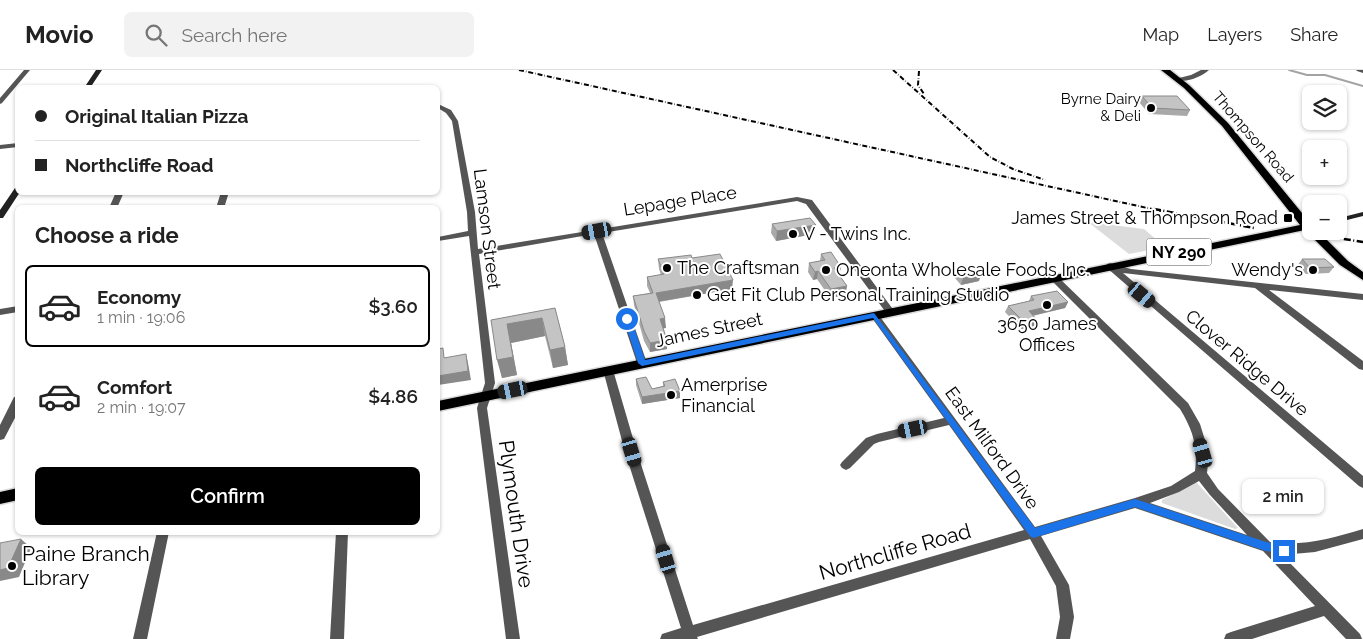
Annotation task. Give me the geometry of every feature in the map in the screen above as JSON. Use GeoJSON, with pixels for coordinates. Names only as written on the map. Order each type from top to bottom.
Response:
{"type":"FeatureCollection","features":[{"type":"Feature","properties":{"kind":"main road"},"geometry":{"type":"LineString","coordinates":[[89,85],[98,70]]}},
{"type":"Feature","properties":{"kind":"main road","name":"Thompson Road"},"geometry":{"type":"LineString","coordinates":[[1165,70],[1178,79],[1206,105],[1238,139],[1302,218]]}},
{"type":"Feature","properties":{"kind":"main road"},"geometry":{"type":"LineString","coordinates":[[0,216],[15,194]]}},
{"type":"Feature","properties":{"kind":"main road"},"geometry":{"type":"LineString","coordinates":[[1347,218],[1363,214]]}},
{"type":"Feature","properties":{"kind":"main road","name":"James Street"},"geometry":{"type":"LineString","coordinates":[[440,406],[1110,266],[1302,230]]}},
{"type":"Feature","properties":{"kind":"main road","name":"Thompson Road"},"geometry":{"type":"LineString","coordinates":[[1322,240],[1344,263],[1363,277]]}},
{"type":"Feature","properties":{"kind":"main road","name":"Thompson Road"},"geometry":{"type":"LineString","coordinates":[[1336,254],[1363,268]]}},
{"type":"Feature","properties":{"kind":"main road"},"geometry":{"type":"LineString","coordinates":[[0,498],[15,495]]}},
{"type":"Feature","properties":{"kind":"street"},"geometry":{"type":"LineString","coordinates":[[0,102],[27,70]]}},
{"type":"Feature","properties":{"kind":"street"},"geometry":{"type":"LineString","coordinates":[[1178,79],[1193,77],[1206,70]]}},
{"type":"Feature","properties":{"kind":"street"},"geometry":{"type":"LineString","coordinates":[[1359,70],[1363,71]]}},
{"type":"Feature","properties":{"kind":"street","name":"Lamson Street"},"geometry":{"type":"LineString","coordinates":[[440,107],[452,115],[455,121],[471,212],[490,383],[486,395]]}},
{"type":"Feature","properties":{"kind":"street"},"geometry":{"type":"LineString","coordinates":[[0,147],[15,145]]}},
{"type":"Feature","properties":{"kind":"street","name":"Lepage Place"},"geometry":{"type":"LineString","coordinates":[[474,252],[786,200],[803,199],[809,202],[824,220],[890,312]]}},
{"type":"Feature","properties":{"kind":"street"},"geometry":{"type":"LineString","coordinates":[[597,231],[642,363]]}},
{"type":"Feature","properties":{"kind":"street"},"geometry":{"type":"LineString","coordinates":[[440,239],[473,233]]}},
{"type":"Feature","properties":{"kind":"street"},"geometry":{"type":"LineString","coordinates":[[1110,266],[1130,272],[1363,297]]}},
{"type":"Feature","properties":{"kind":"street","name":"Clover Ridge Drive"},"geometry":{"type":"LineString","coordinates":[[1110,266],[1363,483]]}},
{"type":"Feature","properties":{"kind":"street"},"geometry":{"type":"LineString","coordinates":[[1054,278],[1184,406],[1195,424],[1203,453],[1201,474],[1221,501],[1355,639]]}},
{"type":"Feature","properties":{"kind":"street"},"geometry":{"type":"LineString","coordinates":[[1256,285],[1363,366]]}},
{"type":"Feature","properties":{"kind":"street"},"geometry":{"type":"LineString","coordinates":[[0,312],[15,310]]}},
{"type":"Feature","properties":{"kind":"street","name":"East Milford Drive"},"geometry":{"type":"LineString","coordinates":[[874,316],[1033,533],[1062,586],[1067,617],[1063,639]]}},
{"type":"Feature","properties":{"kind":"street"},"geometry":{"type":"LineString","coordinates":[[608,370],[690,636]]}},
{"type":"Feature","properties":{"kind":"street","name":"Plymouth Drive"},"geometry":{"type":"LineString","coordinates":[[486,395],[482,408],[513,639]]}},
{"type":"Feature","properties":{"kind":"street"},"geometry":{"type":"LineString","coordinates":[[0,436],[15,406]]}},
{"type":"Feature","properties":{"kind":"street"},"geometry":{"type":"LineString","coordinates":[[846,465],[870,441],[877,438],[950,421]]}},
{"type":"Feature","properties":{"kind":"street","name":"Northcliffe Road"},"geometry":{"type":"LineString","coordinates":[[667,639],[690,636],[1135,503],[1175,489],[1201,474]]}},
{"type":"Feature","properties":{"kind":"street"},"geometry":{"type":"LineString","coordinates":[[1135,503],[1266,547],[1284,551],[1301,550],[1330,544],[1363,534]]}},
{"type":"Feature","properties":{"kind":"street"},"geometry":{"type":"LineString","coordinates":[[140,639],[162,535]]}},
{"type":"Feature","properties":{"kind":"street"},"geometry":{"type":"LineString","coordinates":[[337,639],[342,535]]}},
{"type":"Feature","properties":{"kind":"street"},"geometry":{"type":"LineString","coordinates":[[1231,639],[1326,609]]}},
{"type":"Feature","properties":{"kind":"shaded area"},"geometry":{"type":"Polygon","coordinates":[[[1088,222],[1144,229],[1165,247],[1129,254],[1088,222]]]}},
{"type":"Feature","properties":{"kind":"shaded area"},"geometry":{"type":"Polygon","coordinates":[[[1196,482],[1238,528],[1235,529],[1162,503],[1162,500],[1196,482]]]}},
{"type":"Feature","properties":{"kind":"building"},"geometry":{"type":"Polygon","coordinates":[[[1142,96],[1177,96],[1190,110],[1152,108],[1142,96]]]}},
{"type":"Feature","properties":{"kind":"building"},"geometry":{"type":"Polygon","coordinates":[[[810,218],[816,225],[777,231],[772,224],[810,218]]]}},
{"type":"Feature","properties":{"kind":"building"},"geometry":{"type":"Polygon","coordinates":[[[831,252],[841,267],[834,268],[847,286],[831,289],[818,271],[815,272],[809,263],[825,260],[821,254],[831,252]]]}},
{"type":"Feature","properties":{"kind":"building"},"geometry":{"type":"Polygon","coordinates":[[[720,254],[733,280],[656,293],[665,318],[660,319],[667,340],[650,343],[644,331],[633,296],[653,293],[647,277],[664,274],[658,259],[691,255],[692,258],[720,254]]]}},
{"type":"Feature","properties":{"kind":"building"},"geometry":{"type":"Polygon","coordinates":[[[1302,259],[1325,259],[1334,267],[1310,268],[1302,259]]]}},
{"type":"Feature","properties":{"kind":"building"},"geometry":{"type":"Polygon","coordinates":[[[975,268],[981,275],[963,278],[957,271],[975,268]]]}},
{"type":"Feature","properties":{"kind":"building"},"geometry":{"type":"Polygon","coordinates":[[[1057,291],[1068,302],[1029,311],[1037,320],[1024,322],[1008,306],[1034,300],[1031,296],[1057,291]]]}},
{"type":"Feature","properties":{"kind":"building"},"geometry":{"type":"Polygon","coordinates":[[[555,308],[565,347],[550,350],[542,318],[507,324],[513,357],[497,360],[491,320],[555,308]]]}},
{"type":"Feature","properties":{"kind":"building"},"geometry":{"type":"Polygon","coordinates":[[[443,348],[444,358],[466,354],[468,371],[440,376],[440,349],[443,348]]]}},
{"type":"Feature","properties":{"kind":"building"},"geometry":{"type":"Polygon","coordinates":[[[646,377],[652,389],[665,386],[663,382],[675,379],[680,391],[642,397],[636,379],[646,377]]]}},
{"type":"Feature","properties":{"kind":"building"},"geometry":{"type":"Polygon","coordinates":[[[21,539],[8,568],[0,570],[0,543],[21,539]]]}},
{"type":"Feature","properties":{"kind":"waterway"},"geometry":{"type":"LineString","coordinates":[[1289,70],[1307,75],[1325,75],[1363,86]]}},
{"type":"Feature","properties":{"kind":"railway"},"geometry":{"type":"LineString","coordinates":[[519,70],[1161,211]]}},
{"type":"Feature","properties":{"kind":"railway"},"geometry":{"type":"LineString","coordinates":[[893,70],[990,157],[1013,169],[1045,180]]}},
{"type":"Feature","properties":{"kind":"railway"},"geometry":{"type":"LineString","coordinates":[[919,71],[918,85],[924,94]]}},
{"type":"Feature","properties":{"kind":"railway"},"geometry":{"type":"LineString","coordinates":[[1154,209],[1254,228]]}},
{"type":"Feature","properties":{"kind":"railway"},"geometry":{"type":"LineString","coordinates":[[1347,240],[1363,242]]}},
{"type":"Feature","properties":{"kind":"place","name":"Byrne Dairy & Deli"},"geometry":{"type":"Point","coordinates":[1151,108]}},
{"type":"Feature","properties":{"kind":"place","name":"James Street & Thompson Road"},"geometry":{"type":"Point","coordinates":[1288,218]}},
{"type":"Feature","properties":{"kind":"place","name":"V - Twins Inc."},"geometry":{"type":"Point","coordinates":[793,234]}},
{"type":"Feature","properties":{"kind":"place","name":"The Craftsman"},"geometry":{"type":"Point","coordinates":[667,268]}},
{"type":"Feature","properties":{"kind":"place","name":"Oneonta Wholesale Foods Inc."},"geometry":{"type":"Point","coordinates":[826,270]}},
{"type":"Feature","properties":{"kind":"place","name":"Wendy's"},"geometry":{"type":"Point","coordinates":[1313,270]}},
{"type":"Feature","properties":{"kind":"place","name":"Get Fit Club Personal Training Studio"},"geometry":{"type":"Point","coordinates":[697,295]}},
{"type":"Feature","properties":{"kind":"place","name":"3650 James Offices"},"geometry":{"type":"Point","coordinates":[1047,305]}},
{"type":"Feature","properties":{"kind":"place","name":"Amerprise Financial"},"geometry":{"type":"Point","coordinates":[671,395]}},
{"type":"Feature","properties":{"kind":"place","name":"Paine Branch Library"},"geometry":{"type":"Point","coordinates":[12,566]}},
{"type":"Feature","properties":{"kind":"route"},"geometry":{"type":"LineString","coordinates":[[627,319],[642,363],[874,316],[1033,533],[1135,503],[1266,547],[1284,551]]}}]}
